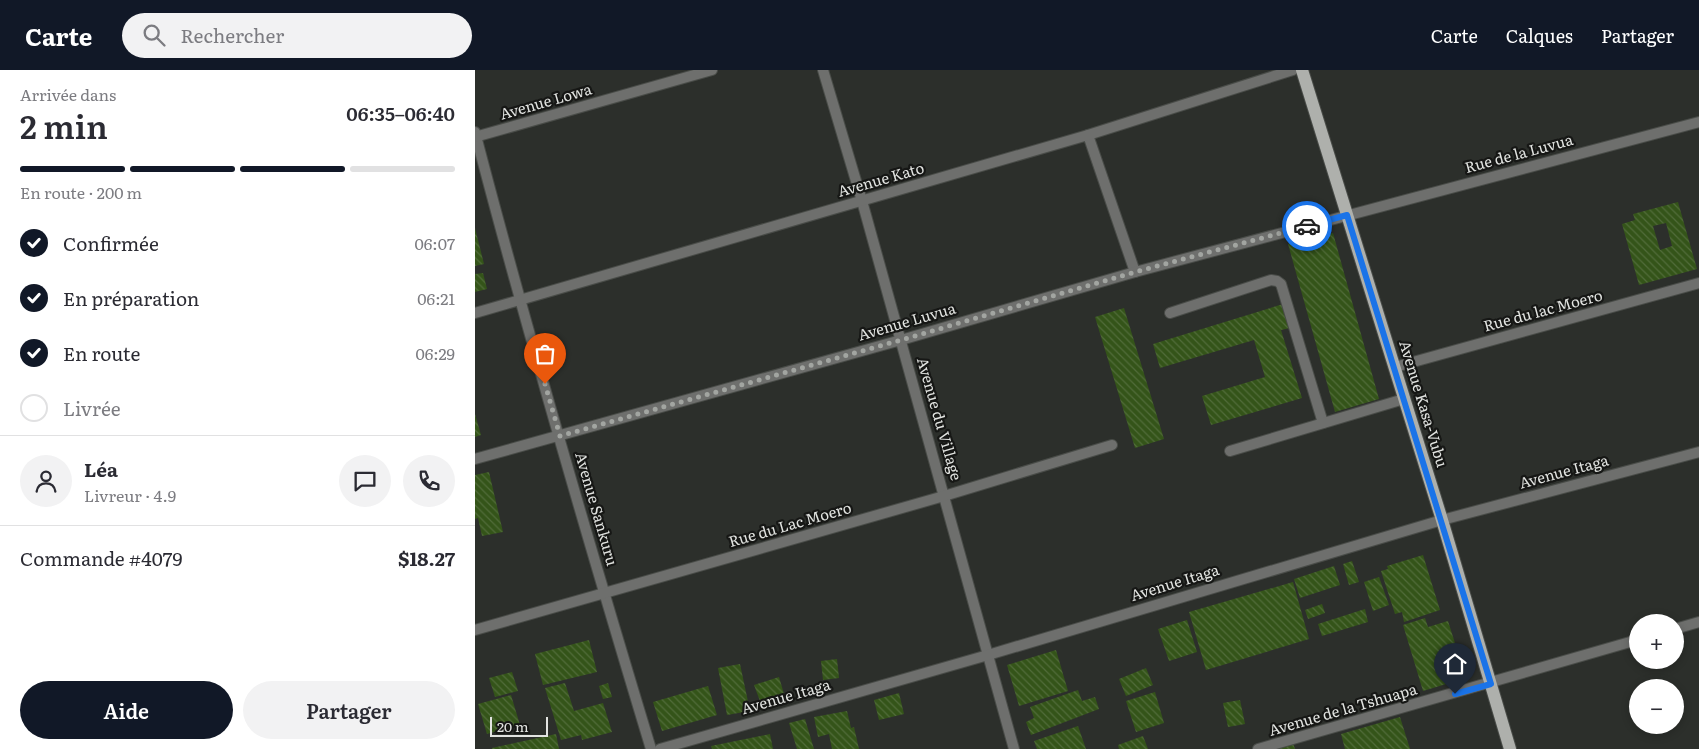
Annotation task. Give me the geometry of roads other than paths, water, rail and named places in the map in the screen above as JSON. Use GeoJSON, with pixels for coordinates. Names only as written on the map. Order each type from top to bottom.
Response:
{"type":"FeatureCollection","features":[{"type":"Feature","properties":{"kind":"main road","name":"Avenue Kasa-Vubu"},"geometry":{"type":"LineString","coordinates":[[1302,70],[1442,520],[1510,749]]}},
{"type":"Feature","properties":{"kind":"street","name":"Avenue Lowa"},"geometry":{"type":"LineString","coordinates":[[475,136],[712,70]]}},
{"type":"Feature","properties":{"kind":"street","name":"Avenue du Village"},"geometry":{"type":"LineString","coordinates":[[823,70],[862,201],[1014,749]]}},
{"type":"Feature","properties":{"kind":"street","name":"Avenue Kato"},"geometry":{"type":"LineString","coordinates":[[475,312],[1088,136],[1293,70]]}},
{"type":"Feature","properties":{"kind":"street","name":"Rue de la Luvua"},"geometry":{"type":"LineString","coordinates":[[1347,215],[1699,122]]}},
{"type":"Feature","properties":{"kind":"street","name":"Avenue Sankuru"},"geometry":{"type":"LineString","coordinates":[[475,136],[519,300],[651,749]]}},
{"type":"Feature","properties":{"kind":"street"},"geometry":{"type":"LineString","coordinates":[[1088,136],[1135,272]]}},
{"type":"Feature","properties":{"kind":"street","name":"Avenue Luvua"},"geometry":{"type":"LineString","coordinates":[[475,459],[901,340],[1135,272],[1347,215]]}},
{"type":"Feature","properties":{"kind":"street"},"geometry":{"type":"LineString","coordinates":[[1169,313],[1271,280],[1277,281],[1281,284],[1323,423]]}},
{"type":"Feature","properties":{"kind":"street","name":"Rue du lac Moero"},"geometry":{"type":"LineString","coordinates":[[1395,367],[1699,284]]}},
{"type":"Feature","properties":{"kind":"street"},"geometry":{"type":"LineString","coordinates":[[1230,451],[1404,399]]}},
{"type":"Feature","properties":{"kind":"street","name":"Rue du Lac Moero"},"geometry":{"type":"LineString","coordinates":[[475,630],[944,496],[1112,445]]}},
{"type":"Feature","properties":{"kind":"street","name":"Avenue Itaga"},"geometry":{"type":"LineString","coordinates":[[660,749],[988,655],[1442,520],[1699,452]]}},
{"type":"Feature","properties":{"kind":"street"},"geometry":{"type":"LineString","coordinates":[[1684,626],[1699,622]]}},
{"type":"Feature","properties":{"kind":"street","name":"Avenue de la Tshuapa"},"geometry":{"type":"LineString","coordinates":[[1258,749],[1491,684],[1629,642]]}}]}
